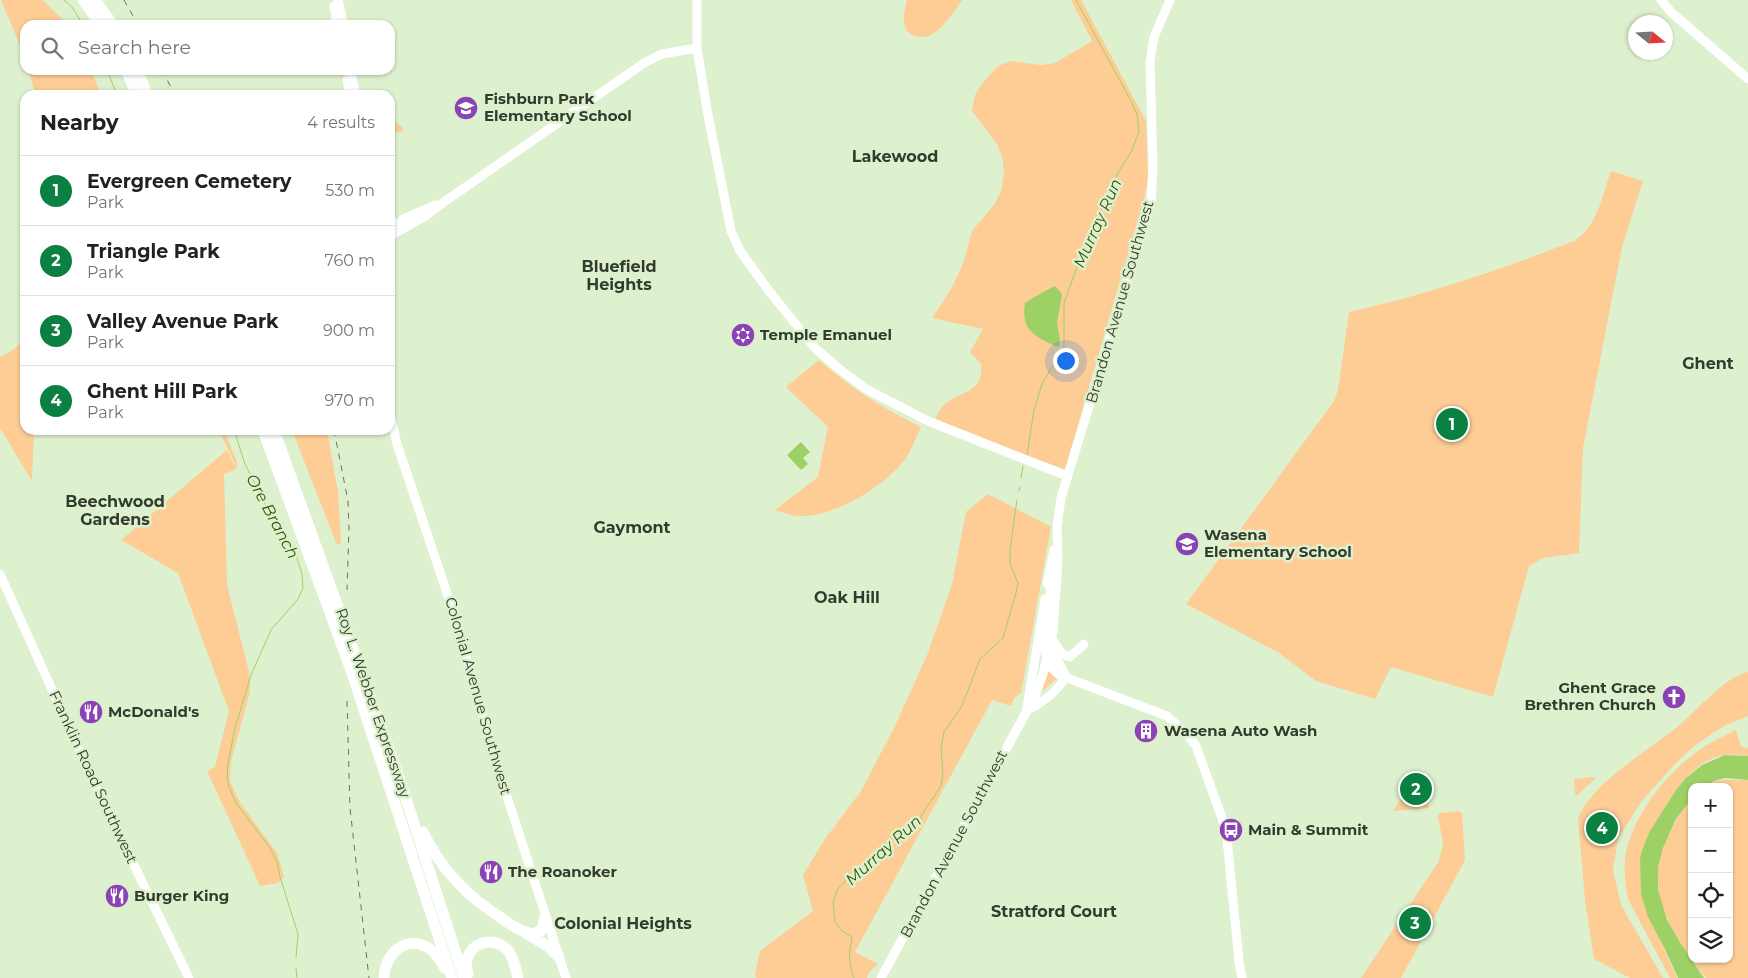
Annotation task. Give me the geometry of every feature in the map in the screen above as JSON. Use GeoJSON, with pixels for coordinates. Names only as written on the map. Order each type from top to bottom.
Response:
{"type":"FeatureCollection","features":[{"type":"Feature","properties":{"kind":"highway"},"geometry":{"type":"LineString","coordinates":[[83,0],[97,20]]}},
{"type":"Feature","properties":{"kind":"highway"},"geometry":{"type":"LineString","coordinates":[[95,0],[109,20]]}},
{"type":"Feature","properties":{"kind":"highway"},"geometry":{"type":"LineString","coordinates":[[128,75],[135,90]]}},
{"type":"Feature","properties":{"kind":"highway"},"geometry":{"type":"LineString","coordinates":[[140,75],[146,90]]}},
{"type":"Feature","properties":{"kind":"highway","name":"Roy L. Webber Expressway"},"geometry":{"type":"LineString","coordinates":[[265,435],[354,680],[451,978]]}},
{"type":"Feature","properties":{"kind":"highway","name":"Roy L. Webber Expressway"},"geometry":{"type":"LineString","coordinates":[[276,435],[396,768],[464,978]]}},
{"type":"Feature","properties":{"kind":"highway"},"geometry":{"type":"LineString","coordinates":[[396,768],[426,838],[454,878],[476,900],[549,947],[559,957]]}},
{"type":"Feature","properties":{"kind":"highway"},"geometry":{"type":"LineString","coordinates":[[520,930],[536,934],[542,930],[546,916]]}},
{"type":"Feature","properties":{"kind":"highway"},"geometry":{"type":"LineString","coordinates":[[469,978],[466,966],[468,955],[477,945],[488,942],[499,944],[508,951],[518,978]]}},
{"type":"Feature","properties":{"kind":"highway"},"geometry":{"type":"LineString","coordinates":[[384,978],[386,963],[392,952],[402,946],[411,944],[423,945],[432,950],[451,978]]}},
{"type":"Feature","properties":{"kind":"main road"},"geometry":{"type":"LineString","coordinates":[[333,0],[338,20]]}},
{"type":"Feature","properties":{"kind":"main road"},"geometry":{"type":"LineString","coordinates":[[338,0],[340,20]]}},
{"type":"Feature","properties":{"kind":"main road"},"geometry":{"type":"LineString","coordinates":[[697,0],[697,48],[731,231],[745,259],[803,334],[838,368],[883,399],[928,421],[1067,476]]}},
{"type":"Feature","properties":{"kind":"main road","name":"Brandon Avenue Southwest"},"geometry":{"type":"LineString","coordinates":[[1026,710],[1056,543],[1058,512],[1067,476],[1149,212],[1153,167],[1151,56],[1154,37],[1170,0]]}},
{"type":"Feature","properties":{"kind":"main road"},"geometry":{"type":"LineString","coordinates":[[1660,0],[1671,12],[1748,79]]}},
{"type":"Feature","properties":{"kind":"main road"},"geometry":{"type":"LineString","coordinates":[[395,233],[432,212],[644,63],[662,54],[697,48]]}},
{"type":"Feature","properties":{"kind":"main road"},"geometry":{"type":"LineString","coordinates":[[345,75],[349,90]]}},
{"type":"Feature","properties":{"kind":"main road"},"geometry":{"type":"LineString","coordinates":[[351,75],[355,90]]}},
{"type":"Feature","properties":{"kind":"main road"},"geometry":{"type":"LineString","coordinates":[[395,218],[410,217],[444,202]]}},
{"type":"Feature","properties":{"kind":"main road"},"geometry":{"type":"LineString","coordinates":[[395,223],[403,223],[413,219],[435,205]]}},
{"type":"Feature","properties":{"kind":"main road","name":"Colonial Avenue Southwest"},"geometry":{"type":"LineString","coordinates":[[395,434],[465,649],[497,766],[566,978]]}},
{"type":"Feature","properties":{"kind":"main road","name":"Brandon Avenue Southwest"},"geometry":{"type":"LineString","coordinates":[[881,978],[1039,687],[1053,637],[1058,560],[1056,543]]}},
{"type":"Feature","properties":{"kind":"main road","name":"Brandon Avenue Southwest"},"geometry":{"type":"LineString","coordinates":[[1047,660],[1044,640],[1048,616],[1052,560]]}},
{"type":"Feature","properties":{"kind":"main road","name":"Franklin Road Southwest"},"geometry":{"type":"LineString","coordinates":[[0,574],[94,783],[189,978]]}},
{"type":"Feature","properties":{"kind":"main road"},"geometry":{"type":"LineString","coordinates":[[1053,637],[1062,654],[1070,658],[1084,644]]}},
{"type":"Feature","properties":{"kind":"main road"},"geometry":{"type":"LineString","coordinates":[[1053,637],[1056,658],[1066,676]]}},
{"type":"Feature","properties":{"kind":"main road"},"geometry":{"type":"LineString","coordinates":[[1047,660],[1057,674],[1167,716],[1188,735],[1196,746],[1226,829],[1242,978]]}},
{"type":"Feature","properties":{"kind":"main road"},"geometry":{"type":"LineString","coordinates":[[1026,710],[1066,676]]}},
{"type":"Feature","properties":{"kind":"shaded area"},"geometry":{"type":"Polygon","coordinates":[[[1,0],[43,0],[63,20],[20,20],[20,45],[1,0]]]}},
{"type":"Feature","properties":{"kind":"shaded area"},"geometry":{"type":"Polygon","coordinates":[[[907,0],[962,0],[950,18],[938,30],[929,36],[922,37],[913,35],[906,28],[904,12],[907,0]]]}},
{"type":"Feature","properties":{"kind":"shaded area"},"geometry":{"type":"Polygon","coordinates":[[[1071,0],[1081,0],[1146,121],[1148,179],[1144,199],[1065,469],[995,444],[936,419],[947,402],[971,390],[977,384],[981,376],[981,364],[970,352],[983,329],[932,318],[951,289],[963,264],[972,231],[994,205],[1001,191],[1004,175],[1003,159],[997,144],[972,111],[975,95],[981,85],[998,66],[1011,61],[1041,65],[1055,63],[1092,41],[1071,0]]]}},
{"type":"Feature","properties":{"kind":"shaded area"},"geometry":{"type":"Polygon","coordinates":[[[30,75],[93,75],[99,90],[34,90],[30,75]]]}},
{"type":"Feature","properties":{"kind":"shaded area"},"geometry":{"type":"Polygon","coordinates":[[[395,121],[403,128],[403,131],[395,133],[395,121]]]}},
{"type":"Feature","properties":{"kind":"shaded area"},"geometry":{"type":"Polygon","coordinates":[[[1611,171],[1643,181],[1622,247],[1583,448],[1579,553],[1543,558],[1529,566],[1493,697],[1391,667],[1375,699],[1316,681],[1279,653],[1186,604],[1334,401],[1338,390],[1349,312],[1463,281],[1574,241],[1582,235],[1594,219],[1611,171]]]}},
{"type":"Feature","properties":{"kind":"shaded area"},"geometry":{"type":"Polygon","coordinates":[[[1055,286],[1062,294],[1057,323],[1060,339],[1059,347],[1037,337],[1028,327],[1024,313],[1025,303],[1055,286]]]}},
{"type":"Feature","properties":{"kind":"shaded area"},"geometry":{"type":"Polygon","coordinates":[[[20,344],[20,435],[34,435],[32,481],[0,428],[0,357],[20,344]]]}},
{"type":"Feature","properties":{"kind":"shaded area"},"geometry":{"type":"Polygon","coordinates":[[[819,360],[868,397],[921,427],[906,458],[897,469],[872,490],[857,499],[826,512],[797,516],[775,510],[818,477],[828,427],[786,387],[819,360]]]}},
{"type":"Feature","properties":{"kind":"shaded area"},"geometry":{"type":"Polygon","coordinates":[[[221,435],[226,435],[237,462],[237,469],[221,435]]]}},
{"type":"Feature","properties":{"kind":"shaded area"},"geometry":{"type":"Polygon","coordinates":[[[294,435],[328,435],[338,492],[341,543],[337,545],[294,435]]]}},
{"type":"Feature","properties":{"kind":"shaded area"},"geometry":{"type":"Polygon","coordinates":[[[801,442],[810,452],[803,458],[808,464],[801,470],[787,455],[801,442]]]}},
{"type":"Feature","properties":{"kind":"shaded area"},"geometry":{"type":"Polygon","coordinates":[[[227,450],[236,469],[224,474],[227,585],[249,672],[250,692],[231,761],[230,781],[239,801],[277,853],[284,877],[278,883],[260,886],[207,771],[215,767],[229,711],[178,573],[121,540],[227,450]]]}},
{"type":"Feature","properties":{"kind":"shaded area"},"geometry":{"type":"Polygon","coordinates":[[[988,494],[1051,527],[1021,693],[1014,698],[1011,706],[992,700],[855,952],[878,964],[870,971],[867,978],[756,978],[755,974],[760,951],[813,911],[803,875],[825,839],[861,791],[895,726],[928,653],[952,584],[966,512],[988,494]]]}},
{"type":"Feature","properties":{"kind":"shaded area"},"geometry":{"type":"Polygon","coordinates":[[[1047,668],[1057,678],[1039,694],[1047,668]]]}},
{"type":"Feature","properties":{"kind":"shaded area"},"geometry":{"type":"Polygon","coordinates":[[[1748,672],[1748,716],[1724,726],[1695,745],[1673,766],[1641,802],[1618,839],[1613,870],[1621,905],[1663,978],[1630,978],[1594,959],[1585,900],[1578,818],[1596,791],[1608,779],[1676,728],[1729,681],[1748,672]]]}},
{"type":"Feature","properties":{"kind":"shaded area"},"geometry":{"type":"Polygon","coordinates":[[[1736,730],[1741,747],[1748,748],[1748,756],[1725,755],[1710,759],[1697,768],[1685,779],[1665,807],[1642,850],[1640,858],[1641,894],[1677,978],[1670,978],[1628,899],[1625,876],[1626,853],[1637,822],[1656,792],[1667,779],[1692,755],[1736,730]]]}},
{"type":"Feature","properties":{"kind":"shaded area"},"geometry":{"type":"Polygon","coordinates":[[[1725,755],[1748,756],[1748,780],[1726,778],[1711,783],[1688,783],[1688,803],[1676,819],[1663,848],[1658,867],[1658,889],[1667,920],[1688,954],[1688,963],[1694,963],[1704,978],[1678,978],[1648,917],[1641,894],[1640,858],[1650,831],[1676,790],[1686,778],[1702,765],[1725,755]]]}},
{"type":"Feature","properties":{"kind":"shaded area"},"geometry":{"type":"Polygon","coordinates":[[[1420,770],[1429,808],[1393,811],[1420,770]]]}},
{"type":"Feature","properties":{"kind":"shaded area"},"geometry":{"type":"Polygon","coordinates":[[[1593,777],[1595,779],[1577,795],[1575,794],[1574,779],[1593,777]]]}},
{"type":"Feature","properties":{"kind":"shaded area"},"geometry":{"type":"Polygon","coordinates":[[[1716,780],[1748,780],[1748,978],[1706,978],[1694,963],[1733,963],[1733,783],[1713,783],[1716,780]]]}},
{"type":"Feature","properties":{"kind":"shaded area"},"geometry":{"type":"Polygon","coordinates":[[[1688,804],[1688,955],[1665,913],[1658,883],[1658,867],[1661,853],[1677,818],[1688,804]]]}},
{"type":"Feature","properties":{"kind":"shaded area"},"geometry":{"type":"Polygon","coordinates":[[[1459,811],[1462,813],[1465,860],[1401,978],[1361,978],[1439,861],[1443,844],[1438,816],[1440,813],[1459,811]]]}},
{"type":"Feature","properties":{"kind":"waterway","name":"Ore Branch"},"geometry":{"type":"LineString","coordinates":[[64,0],[72,7],[80,20]]}},
{"type":"Feature","properties":{"kind":"waterway","name":"Murray Run"},"geometry":{"type":"LineString","coordinates":[[1027,455],[1034,410],[1042,384],[1064,347],[1064,303],[1085,245],[1139,132],[1137,114],[1131,101],[1076,0]]}},
{"type":"Feature","properties":{"kind":"waterway","name":"Ore Branch"},"geometry":{"type":"LineString","coordinates":[[109,75],[115,90]]}},
{"type":"Feature","properties":{"kind":"waterway","name":"Ore Branch"},"geometry":{"type":"LineString","coordinates":[[236,435],[245,464],[276,526],[295,552],[302,574],[303,588],[298,599],[271,630],[251,675],[235,728],[227,778],[236,803],[270,848],[277,862],[298,934],[296,958]]}},
{"type":"Feature","properties":{"kind":"waterway","name":"Murray Run"},"geometry":{"type":"LineString","coordinates":[[1021,478],[1023,466]]}},
{"type":"Feature","properties":{"kind":"waterway","name":"Murray Run"},"geometry":{"type":"LineString","coordinates":[[1019,491],[1020,487]]}},
{"type":"Feature","properties":{"kind":"waterway","name":"Murray Run"},"geometry":{"type":"LineString","coordinates":[[854,978],[850,959],[851,936],[842,931],[835,922],[833,903],[837,890],[847,879],[868,863],[891,839],[919,821],[941,786],[943,774],[941,748],[944,732],[962,706],[980,659],[1003,638],[1016,593],[1018,583],[1010,564],[1010,550],[1017,500]]}},
{"type":"Feature","properties":{"kind":"waterway","name":"Ore Branch"},"geometry":{"type":"LineString","coordinates":[[296,968],[297,978]]}},
{"type":"Feature","properties":{"kind":"railway"},"geometry":{"type":"LineString","coordinates":[[124,0],[135,20]]}},
{"type":"Feature","properties":{"kind":"railway"},"geometry":{"type":"LineString","coordinates":[[165,75],[172,90]]}},
{"type":"Feature","properties":{"kind":"railway"},"geometry":{"type":"LineString","coordinates":[[335,435],[348,501],[347,590]]}},
{"type":"Feature","properties":{"kind":"railway"},"geometry":{"type":"LineString","coordinates":[[347,701],[350,808],[369,978]]}},
{"type":"Feature","properties":{"kind":"place","name":"Fishburn Park Elementary School"},"geometry":{"type":"Point","coordinates":[466,108]}},
{"type":"Feature","properties":{"kind":"place","name":"Temple Emanuel"},"geometry":{"type":"Point","coordinates":[743,335]}},
{"type":"Feature","properties":{"kind":"place","name":"Evergreen Cemetery"},"geometry":{"type":"Point","coordinates":[1452,424]}},
{"type":"Feature","properties":{"kind":"place","name":"Wasena Elementary School"},"geometry":{"type":"Point","coordinates":[1187,544]}},
{"type":"Feature","properties":{"kind":"place","name":"Ghent Grace Brethren Church"},"geometry":{"type":"Point","coordinates":[1674,697]}},
{"type":"Feature","properties":{"kind":"place","name":"McDonald's"},"geometry":{"type":"Point","coordinates":[91,712]}},
{"type":"Feature","properties":{"kind":"place","name":"Wasena Auto Wash"},"geometry":{"type":"Point","coordinates":[1146,731]}},
{"type":"Feature","properties":{"kind":"place","name":"Triangle Park"},"geometry":{"type":"Point","coordinates":[1416,789]}},
{"type":"Feature","properties":{"kind":"place","name":"Ghent Hill Park"},"geometry":{"type":"Point","coordinates":[1602,828]}},
{"type":"Feature","properties":{"kind":"place","name":"Main & Summit"},"geometry":{"type":"Point","coordinates":[1231,830]}},
{"type":"Feature","properties":{"kind":"place","name":"The Roanoker"},"geometry":{"type":"Point","coordinates":[491,872]}},
{"type":"Feature","properties":{"kind":"place","name":"Burger King"},"geometry":{"type":"Point","coordinates":[117,896]}},
{"type":"Feature","properties":{"kind":"place","name":"Valley Avenue Park"},"geometry":{"type":"Point","coordinates":[1415,923]}},
{"type":"Feature","properties":{"kind":"district","name":"Lakewood"},"geometry":{"type":"Point","coordinates":[895,156]}},
{"type":"Feature","properties":{"kind":"district","name":"Bluefield Heights"},"geometry":{"type":"Point","coordinates":[619,275]}},
{"type":"Feature","properties":{"kind":"district","name":"Ghent"},"geometry":{"type":"Point","coordinates":[1708,363]}},
{"type":"Feature","properties":{"kind":"district","name":"Beechwood Gardens"},"geometry":{"type":"Point","coordinates":[115,510]}},
{"type":"Feature","properties":{"kind":"district","name":"Gaymont"},"geometry":{"type":"Point","coordinates":[632,527]}},
{"type":"Feature","properties":{"kind":"district","name":"Oak Hill"},"geometry":{"type":"Point","coordinates":[847,597]}},
{"type":"Feature","properties":{"kind":"district","name":"Stratford Court"},"geometry":{"type":"Point","coordinates":[1054,911]}},
{"type":"Feature","properties":{"kind":"district","name":"Colonial Heights"},"geometry":{"type":"Point","coordinates":[623,923]}}]}
